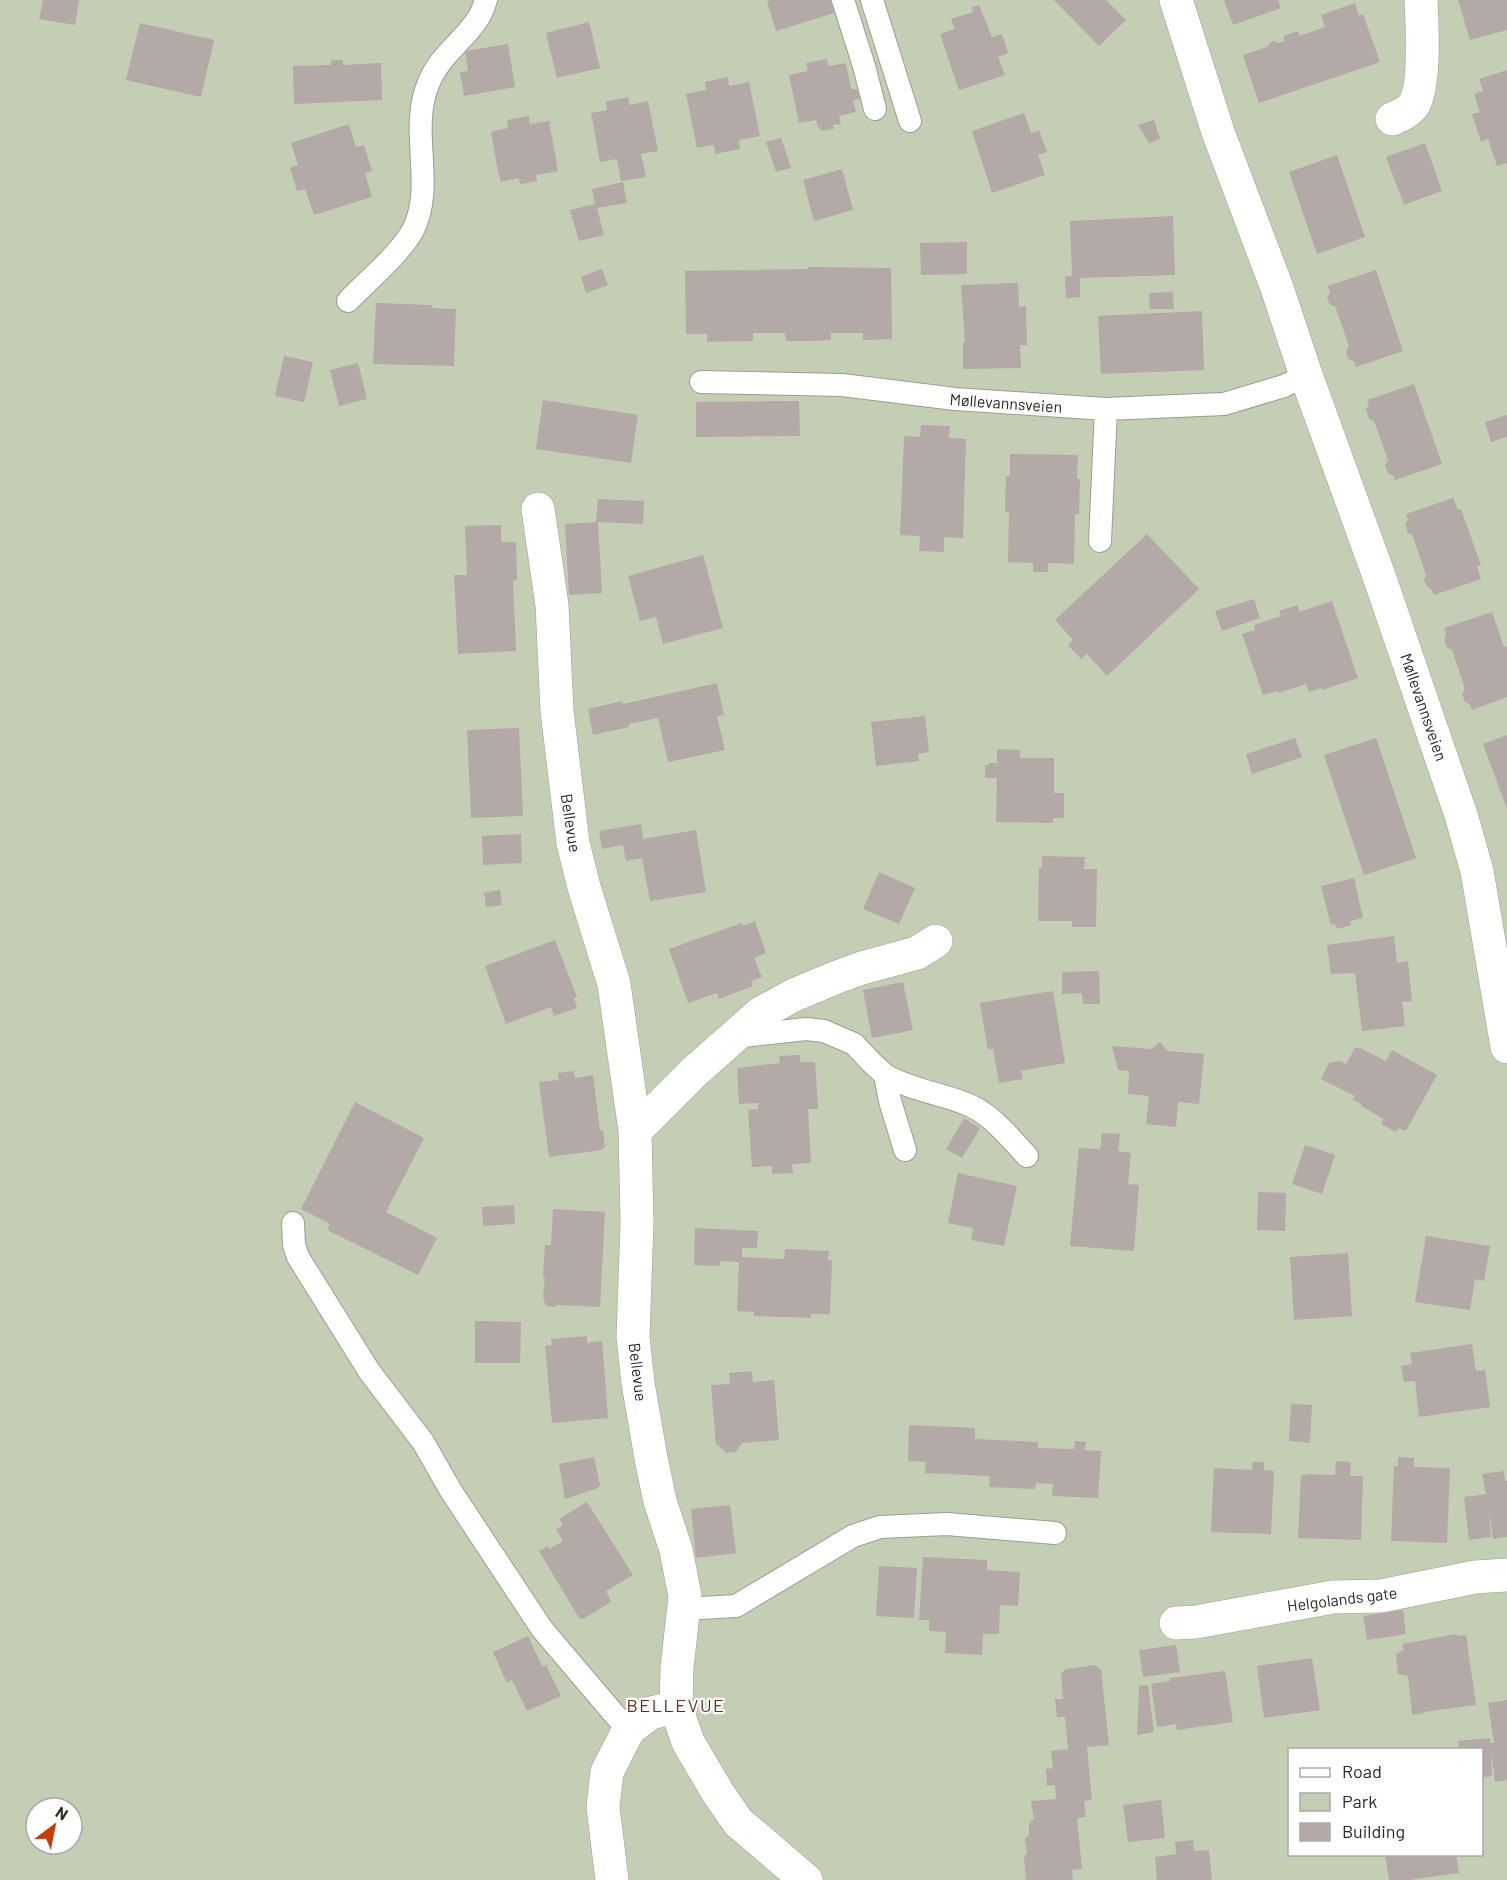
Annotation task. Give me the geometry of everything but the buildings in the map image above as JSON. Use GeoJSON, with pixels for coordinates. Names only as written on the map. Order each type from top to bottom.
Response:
{"type":"FeatureCollection","features":[{"type":"Feature","properties":{"kind":"street","name":"Møllevannsveien"},"geometry":{"type":"LineString","coordinates":[[1176,0],[1218,132],[1277,288],[1461,815],[1477,872],[1507,1047]]}},
{"type":"Feature","properties":{"kind":"street"},"geometry":{"type":"LineString","coordinates":[[1392,119],[1413,106],[1419,88],[1422,0]]}},
{"type":"Feature","properties":{"kind":"street","name":"Bellevue"},"geometry":{"type":"LineString","coordinates":[[538,509],[552,604],[557,711],[573,843],[614,984],[635,1131],[637,1223],[633,1337],[638,1383],[651,1458],[660,1502],[676,1550],[685,1596],[677,1668],[676,1707],[688,1742],[717,1793],[738,1822],[806,1880]]}},
{"type":"Feature","properties":{"kind":"street"},"geometry":{"type":"LineString","coordinates":[[635,1131],[694,1072],[761,1013],[794,995],[862,968],[917,953],[936,941]]}},
{"type":"Feature","properties":{"kind":"street","name":"Helgolands gate"},"geometry":{"type":"LineString","coordinates":[[1176,1623],[1196,1622],[1333,1597],[1381,1596],[1475,1577],[1507,1575]]}},
{"type":"Feature","properties":{"kind":"street"},"geometry":{"type":"LineString","coordinates":[[612,1880],[603,1807],[608,1772],[629,1729],[651,1713],[676,1707]]}},
{"type":"Feature","properties":{"kind":"lane"},"geometry":{"type":"LineString","coordinates":[[348,301],[401,246],[412,230],[423,196],[420,138],[422,102],[429,81],[440,61],[466,34],[479,16],[486,0]]}},
{"type":"Feature","properties":{"kind":"lane"},"geometry":{"type":"LineString","coordinates":[[843,0],[875,109]]}},
{"type":"Feature","properties":{"kind":"lane"},"geometry":{"type":"LineString","coordinates":[[872,0],[910,122]]}},
{"type":"Feature","properties":{"kind":"lane","name":"Møllevannsveien"},"geometry":{"type":"LineString","coordinates":[[701,382],[842,385],[955,399],[1106,409],[1224,404],[1284,386],[1306,375]]}},
{"type":"Feature","properties":{"kind":"lane"},"geometry":{"type":"LineString","coordinates":[[1100,541],[1106,409]]}},
{"type":"Feature","properties":{"kind":"lane"},"geometry":{"type":"LineString","coordinates":[[734,1037],[806,1029],[824,1031],[854,1044],[885,1075],[966,1103],[992,1120],[1027,1156]]}},
{"type":"Feature","properties":{"kind":"lane"},"geometry":{"type":"LineString","coordinates":[[885,1075],[890,1101],[905,1150]]}},
{"type":"Feature","properties":{"kind":"lane"},"geometry":{"type":"LineString","coordinates":[[293,1223],[294,1245],[298,1257],[369,1371],[423,1442],[451,1491],[542,1629],[629,1729]]}},
{"type":"Feature","properties":{"kind":"lane"},"geometry":{"type":"LineString","coordinates":[[684,1609],[736,1606],[854,1536],[880,1527],[947,1524],[1054,1533]]}},
{"type":"Feature","properties":{"kind":"green space"},"geometry":{"type":"Polygon","coordinates":[[[0,0],[1507,0],[1507,1880],[0,1880],[0,0]]]}},
{"type":"Feature","properties":{"kind":"district","name":"BELLEVUE"},"geometry":{"type":"Point","coordinates":[676,1706]}}]}
